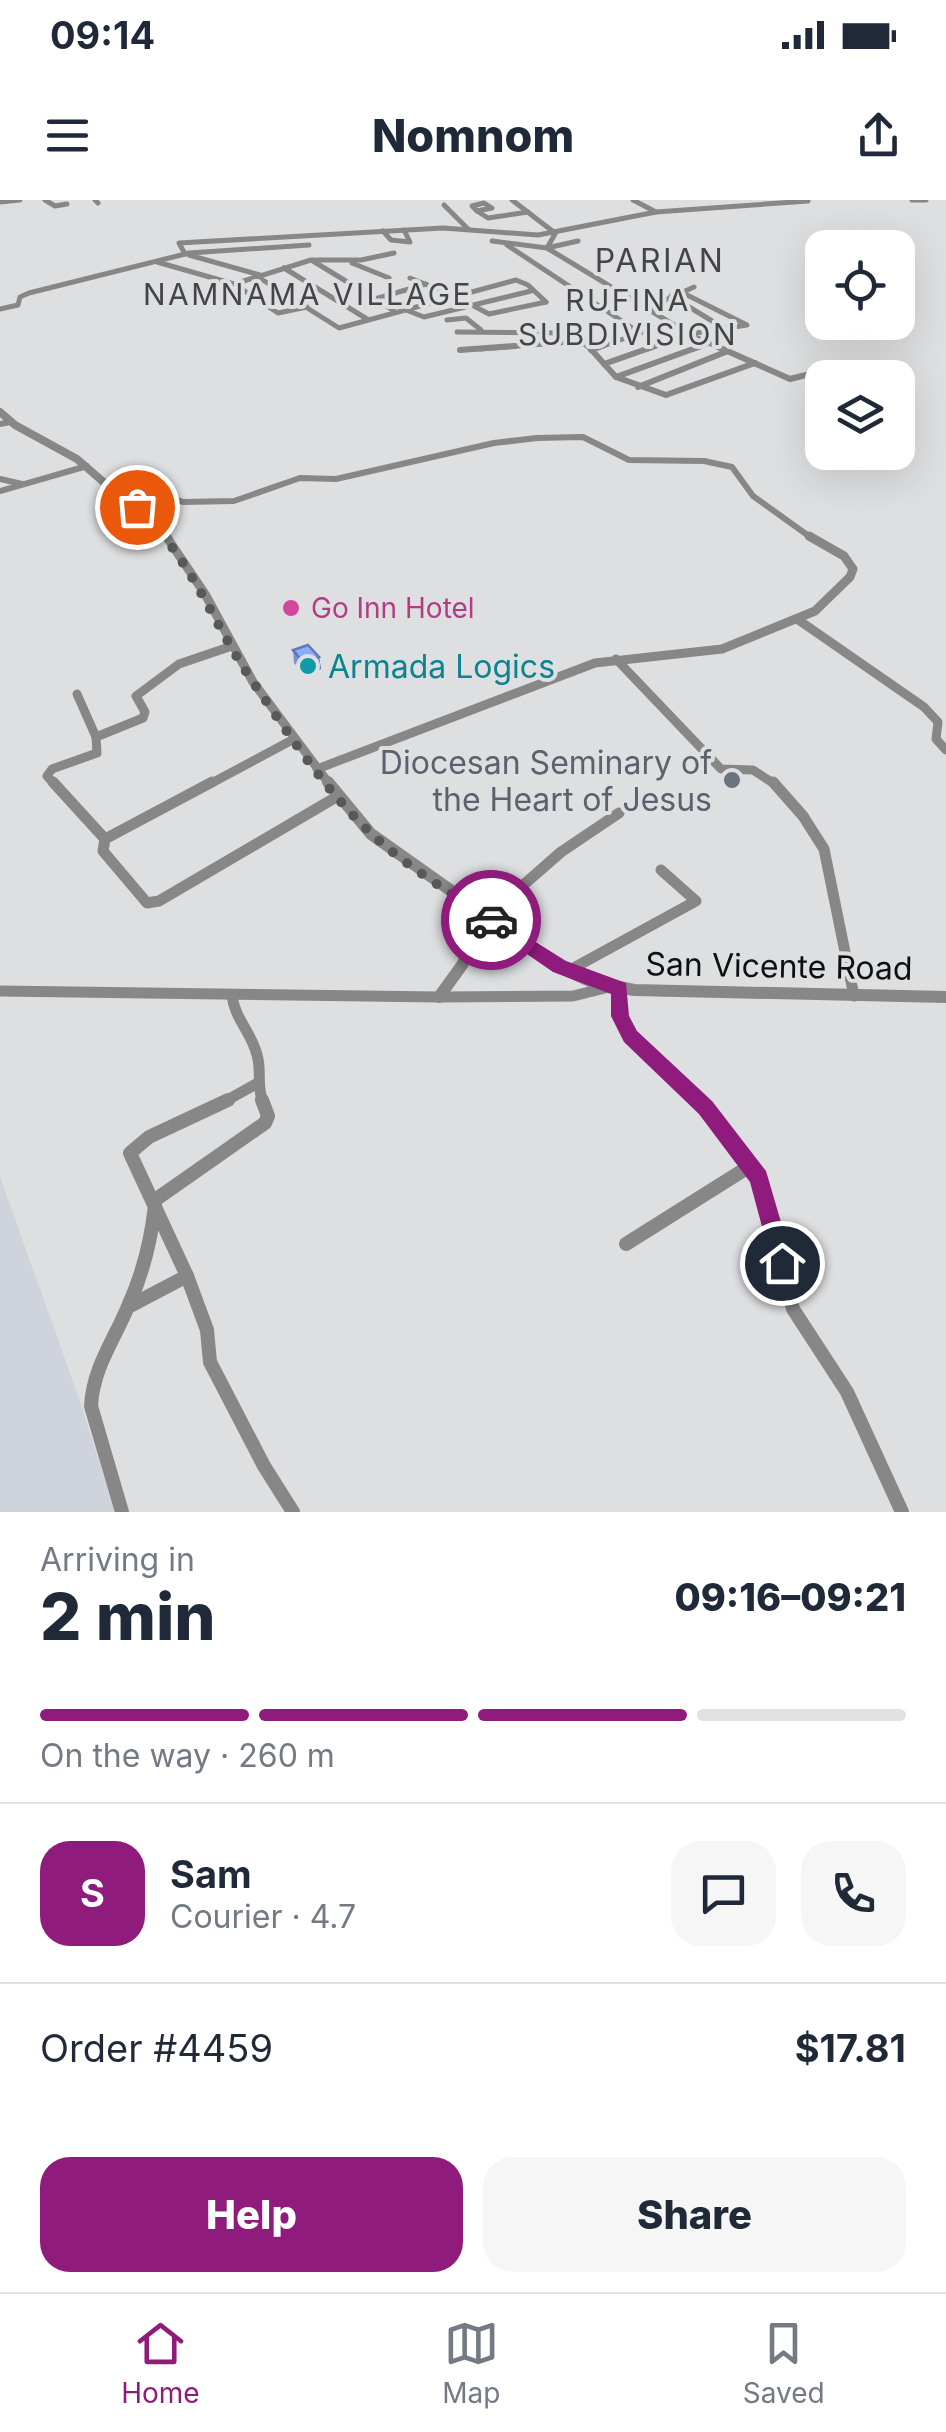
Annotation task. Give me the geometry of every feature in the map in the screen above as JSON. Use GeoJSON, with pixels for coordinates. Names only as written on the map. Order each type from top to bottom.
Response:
{"type":"FeatureCollection","features":[{"type":"Feature","properties":{"kind":"street"},"geometry":{"type":"LineString","coordinates":[[0,202],[20,200]]}},
{"type":"Feature","properties":{"kind":"street"},"geometry":{"type":"LineString","coordinates":[[46,200],[54,206],[67,204]]}},
{"type":"Feature","properties":{"kind":"street"},"geometry":{"type":"LineString","coordinates":[[512,200],[555,234]]}},
{"type":"Feature","properties":{"kind":"street"},"geometry":{"type":"LineString","coordinates":[[633,200],[656,212]]}},
{"type":"Feature","properties":{"kind":"street"},"geometry":{"type":"LineString","coordinates":[[741,204],[765,200]]}},
{"type":"Feature","properties":{"kind":"street"},"geometry":{"type":"LineString","coordinates":[[912,200],[926,200]]}},
{"type":"Feature","properties":{"kind":"street"},"geometry":{"type":"LineString","coordinates":[[470,304],[489,314],[546,302],[516,280],[396,309],[341,327],[259,276],[184,254],[179,244],[404,230],[555,234],[688,204],[780,207],[808,201]]}},
{"type":"Feature","properties":{"kind":"street"},"geometry":{"type":"LineString","coordinates":[[444,205],[468,230]]}},
{"type":"Feature","properties":{"kind":"street"},"geometry":{"type":"LineString","coordinates":[[477,210],[486,218],[528,212]]}},
{"type":"Feature","properties":{"kind":"street"},"geometry":{"type":"LineString","coordinates":[[383,232],[392,240],[410,242],[412,239],[404,230]]}},
{"type":"Feature","properties":{"kind":"street"},"geometry":{"type":"LineString","coordinates":[[547,248],[555,234]]}},
{"type":"Feature","properties":{"kind":"street"},"geometry":{"type":"LineString","coordinates":[[307,236],[311,260],[375,300],[421,317],[531,291]]}},
{"type":"Feature","properties":{"kind":"street"},"geometry":{"type":"LineString","coordinates":[[492,241],[547,248],[578,241]]}},
{"type":"Feature","properties":{"kind":"street"},"geometry":{"type":"LineString","coordinates":[[507,245],[640,333]]}},
{"type":"Feature","properties":{"kind":"street"},"geometry":{"type":"LineString","coordinates":[[0,309],[19,304],[24,295],[184,254],[309,246]]}},
{"type":"Feature","properties":{"kind":"street"},"geometry":{"type":"LineString","coordinates":[[547,248],[690,334],[790,379],[805,375]]}},
{"type":"Feature","properties":{"kind":"street"},"geometry":{"type":"LineString","coordinates":[[228,250],[254,258]]}},
{"type":"Feature","properties":{"kind":"street"},"geometry":{"type":"LineString","coordinates":[[234,284],[311,260],[394,253]]}},
{"type":"Feature","properties":{"kind":"street"},"geometry":{"type":"LineString","coordinates":[[346,260],[390,278]]}},
{"type":"Feature","properties":{"kind":"street"},"geometry":{"type":"LineString","coordinates":[[156,262],[234,284],[278,313],[308,307]]}},
{"type":"Feature","properties":{"kind":"street"},"geometry":{"type":"LineString","coordinates":[[284,268],[367,318]]}},
{"type":"Feature","properties":{"kind":"street"},"geometry":{"type":"LineString","coordinates":[[410,278],[437,289]]}},
{"type":"Feature","properties":{"kind":"street"},"geometry":{"type":"LineString","coordinates":[[375,300],[426,284]]}},
{"type":"Feature","properties":{"kind":"street"},"geometry":{"type":"LineString","coordinates":[[646,309],[694,287]]}},
{"type":"Feature","properties":{"kind":"street"},"geometry":{"type":"LineString","coordinates":[[604,364],[690,334],[748,324],[681,292]]}},
{"type":"Feature","properties":{"kind":"street"},"geometry":{"type":"LineString","coordinates":[[672,296],[722,327]]}},
{"type":"Feature","properties":{"kind":"street"},"geometry":{"type":"LineString","coordinates":[[447,320],[466,318],[482,331]]}},
{"type":"Feature","properties":{"kind":"street"},"geometry":{"type":"LineString","coordinates":[[592,350],[668,323]]}},
{"type":"Feature","properties":{"kind":"street"},"geometry":{"type":"LineString","coordinates":[[457,332],[562,332],[584,342],[616,377],[670,395],[755,362]]}},
{"type":"Feature","properties":{"kind":"street"},"geometry":{"type":"LineString","coordinates":[[460,350],[584,342]]}},
{"type":"Feature","properties":{"kind":"street"},"geometry":{"type":"LineString","coordinates":[[616,377],[710,343]]}},
{"type":"Feature","properties":{"kind":"street"},"geometry":{"type":"LineString","coordinates":[[638,387],[728,351]]}},
{"type":"Feature","properties":{"kind":"street","name":"San Vicente Road"},"geometry":{"type":"LineString","coordinates":[[0,412],[5,423],[86,466],[168,538],[205,594],[232,646],[294,739],[338,796],[384,845],[568,971],[615,988],[946,997]]}},
{"type":"Feature","properties":{"kind":"street"},"geometry":{"type":"LineString","coordinates":[[124,497],[151,490],[182,502],[234,501],[300,478],[336,478],[512,440],[583,437],[629,460],[723,463],[737,471],[754,496],[794,528],[844,556],[854,573],[818,608],[715,652],[616,659],[541,681],[316,769]]}},
{"type":"Feature","properties":{"kind":"street"},"geometry":{"type":"LineString","coordinates":[[0,479],[20,486],[86,466]]}},
{"type":"Feature","properties":{"kind":"street"},"geometry":{"type":"LineString","coordinates":[[0,494],[16,493],[20,486]]}},
{"type":"Feature","properties":{"kind":"street"},"geometry":{"type":"LineString","coordinates":[[796,619],[924,707],[938,722],[936,739],[946,750]]}},
{"type":"Feature","properties":{"kind":"street"},"geometry":{"type":"LineString","coordinates":[[96,737],[143,718],[145,712],[136,696],[171,669],[232,646]]}},
{"type":"Feature","properties":{"kind":"street"},"geometry":{"type":"LineString","coordinates":[[616,659],[721,768],[729,772],[752,770],[764,775],[814,828],[824,849],[854,996]]}},
{"type":"Feature","properties":{"kind":"street"},"geometry":{"type":"LineString","coordinates":[[77,694],[96,737],[96,753],[52,770],[47,776],[105,839]]}},
{"type":"Feature","properties":{"kind":"street"},"geometry":{"type":"LineString","coordinates":[[105,839],[294,739]]}},
{"type":"Feature","properties":{"kind":"street"},"geometry":{"type":"LineString","coordinates":[[105,839],[103,851],[140,898],[152,903],[338,796]]}},
{"type":"Feature","properties":{"kind":"street"},"geometry":{"type":"LineString","coordinates":[[439,998],[462,966],[487,917],[561,852],[619,814]]}},
{"type":"Feature","properties":{"kind":"street"},"geometry":{"type":"LineString","coordinates":[[568,971],[696,902],[661,870]]}},
{"type":"Feature","properties":{"kind":"street"},"geometry":{"type":"LineString","coordinates":[[0,992],[439,998],[572,996],[615,988],[620,1016],[630,1036],[706,1108],[750,1166],[764,1196],[793,1309],[848,1392],[902,1512]]}},
{"type":"Feature","properties":{"kind":"street"},"geometry":{"type":"LineString","coordinates":[[122,1512],[94,1420],[90,1390],[128,1307],[150,1236],[155,1200],[265,1124],[268,1108],[256,1084],[258,1056],[233,1008],[232,994]]}},
{"type":"Feature","properties":{"kind":"street"},"geometry":{"type":"LineString","coordinates":[[256,1084],[132,1146],[132,1162],[155,1200],[186,1276],[207,1330],[210,1362],[292,1512]]}},
{"type":"Feature","properties":{"kind":"street"},"geometry":{"type":"LineString","coordinates":[[626,1244],[750,1166]]}},
{"type":"Feature","properties":{"kind":"street"},"geometry":{"type":"LineString","coordinates":[[128,1307],[186,1276]]}},
{"type":"Feature","properties":{"kind":"shaded area"},"geometry":{"type":"Polygon","coordinates":[[[0,1177],[80,1401],[115,1512],[0,1512],[0,1177]]]}},
{"type":"Feature","properties":{"kind":"building"},"geometry":{"type":"Polygon","coordinates":[[[308,645],[319,657],[303,662],[293,650],[308,645]]]}},
{"type":"Feature","properties":{"kind":"way so far"},"geometry":{"type":"LineString","coordinates":[[137,507],[168,538],[205,594],[253,682],[338,796],[384,845],[491,920]]}},
{"type":"Feature","properties":{"kind":"place","name":"Go Inn Hotel"},"geometry":{"type":"Point","coordinates":[291,608]}},
{"type":"Feature","properties":{"kind":"place","name":"Armada Logics"},"geometry":{"type":"Point","coordinates":[308,666]}},
{"type":"Feature","properties":{"kind":"place","name":"Diocesan Seminary of the Heart of Jesus"},"geometry":{"type":"Point","coordinates":[732,780]}},
{"type":"Feature","properties":{"kind":"district","name":"PARIAN"},"geometry":{"type":"Point","coordinates":[660,260]}},
{"type":"Feature","properties":{"kind":"district","name":"NAMNAMA VILLAGE"},"geometry":{"type":"Point","coordinates":[308,294]}},
{"type":"Feature","properties":{"kind":"district","name":"RUFINA SUBDIVISION"},"geometry":{"type":"Point","coordinates":[628,317]}},
{"type":"Feature","properties":{"kind":"route"},"geometry":{"type":"LineString","coordinates":[[491,920],[559,966],[590,981],[620,988],[620,1016],[630,1036],[706,1108],[759,1178],[782,1263]]}}]}
